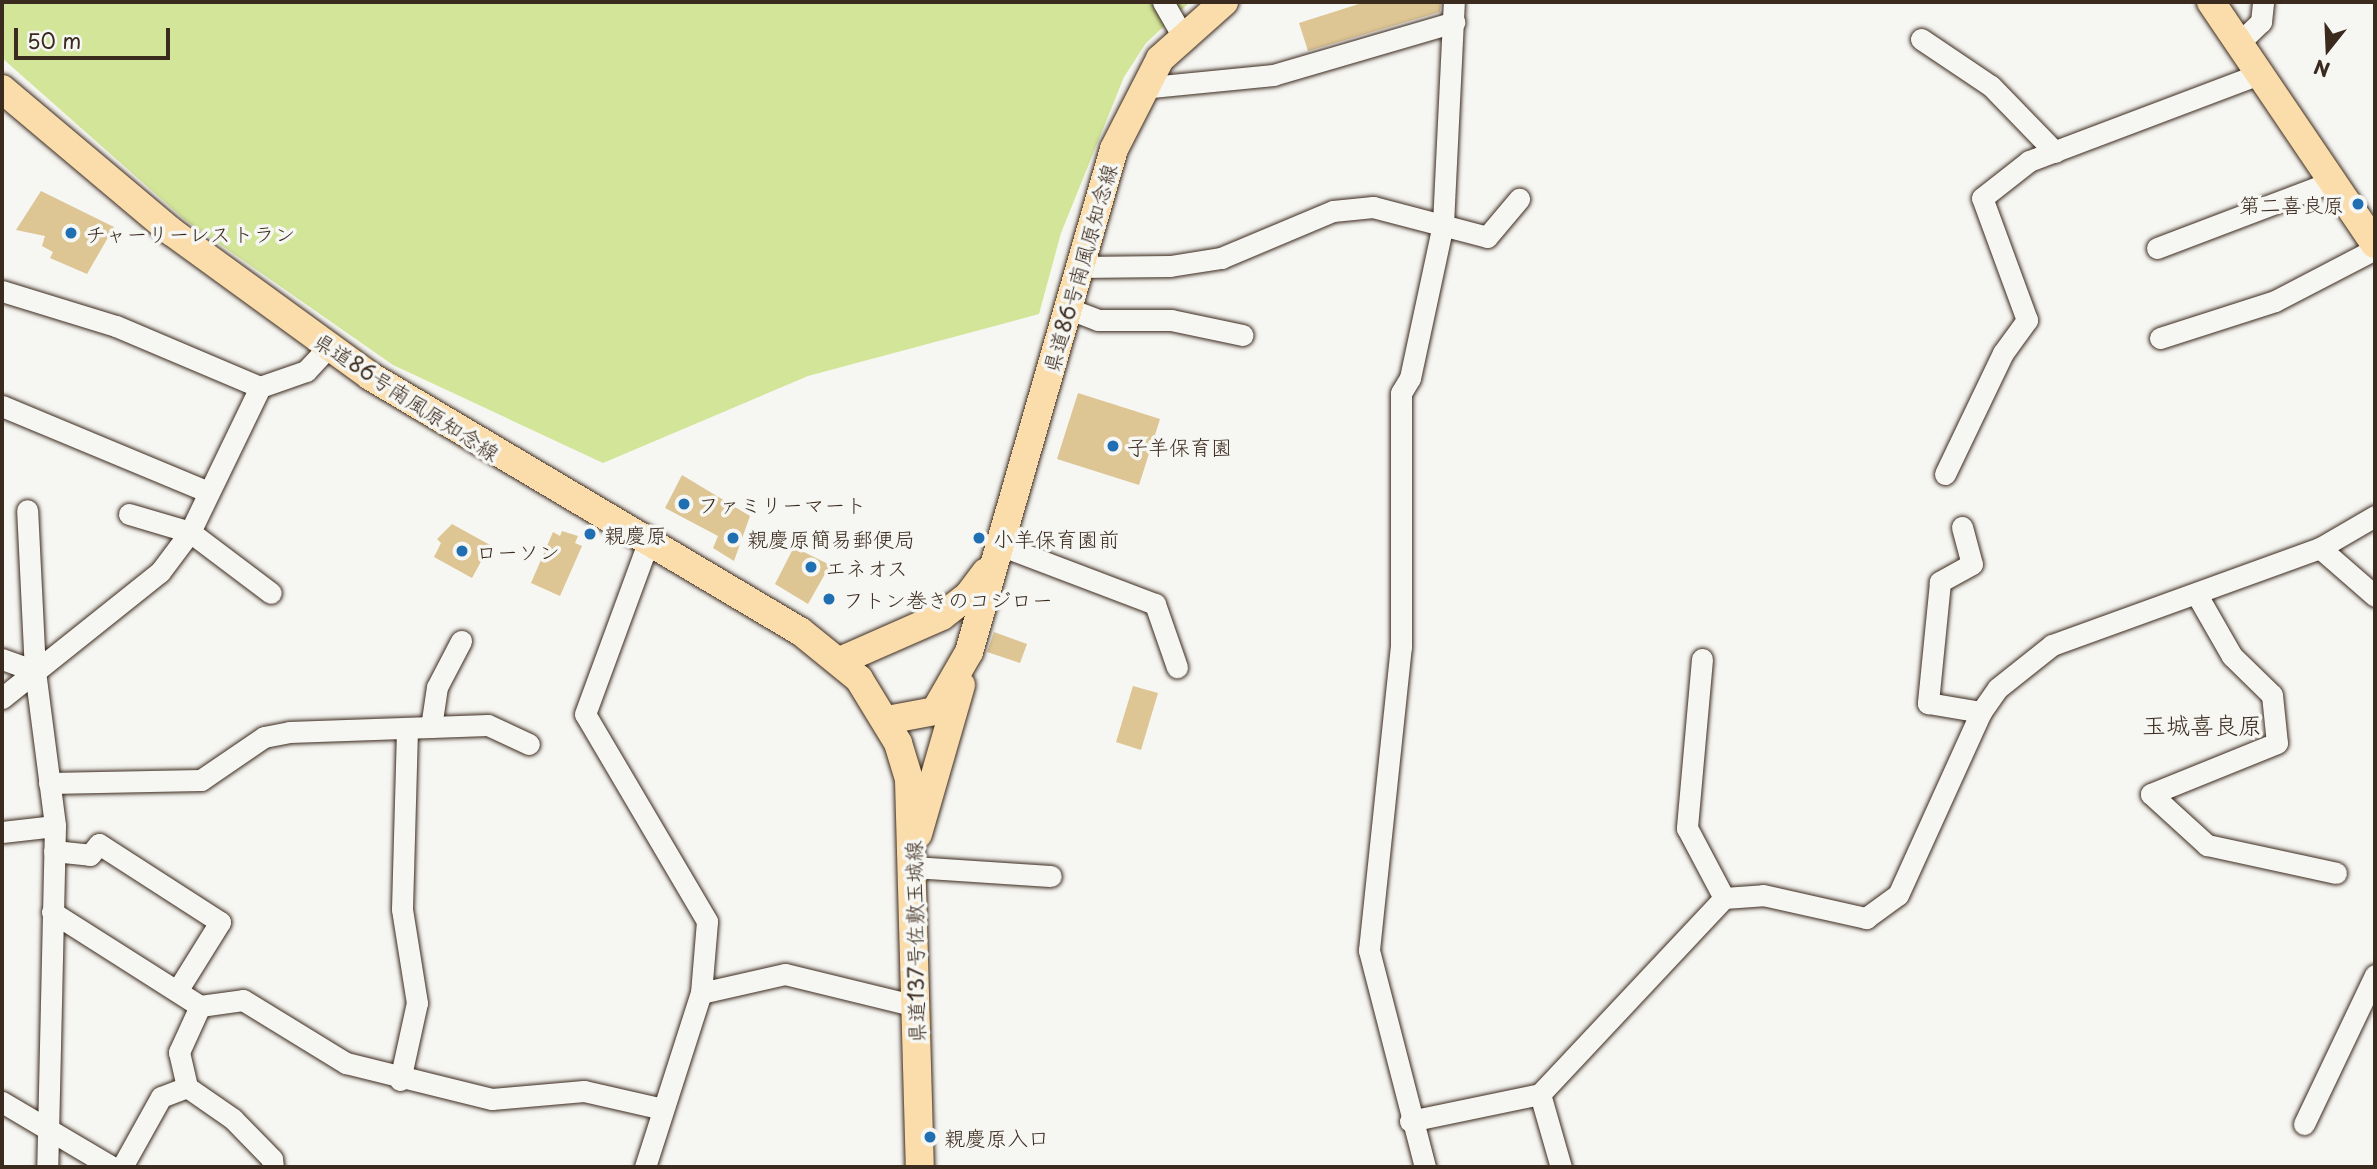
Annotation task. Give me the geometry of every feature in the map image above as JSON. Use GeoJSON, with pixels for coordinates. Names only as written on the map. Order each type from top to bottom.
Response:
{"type":"FeatureCollection","features":[{"type":"Feature","properties":{"kind":"main road","name":"県道86号南風原知念線"},"geometry":{"type":"LineString","coordinates":[[2,89],[172,232],[328,347],[842,660],[887,720],[935,711],[969,652],[994,555],[1114,149],[1141,88],[1182,35],[1224,2]]}},
{"type":"Feature","properties":{"kind":"main road"},"geometry":{"type":"LineString","coordinates":[[2211,2],[2241,41],[2375,246]]}},
{"type":"Feature","properties":{"kind":"main road","name":"県道86号南風原知念線"},"geometry":{"type":"LineString","coordinates":[[842,660],[942,616],[968,596],[994,555]]}},
{"type":"Feature","properties":{"kind":"main road"},"geometry":{"type":"LineString","coordinates":[[912,857],[946,751],[969,652]]}},
{"type":"Feature","properties":{"kind":"main road","name":"県道137号佐敷玉城線"},"geometry":{"type":"LineString","coordinates":[[887,720],[909,780],[920,1167]]}},
{"type":"Feature","properties":{"kind":"street"},"geometry":{"type":"LineString","coordinates":[[1163,2],[1182,35]]}},
{"type":"Feature","properties":{"kind":"street"},"geometry":{"type":"LineString","coordinates":[[2241,41],[2261,22],[2263,2]]}},
{"type":"Feature","properties":{"kind":"street"},"geometry":{"type":"LineString","coordinates":[[1141,88],[1273,75],[1454,12],[1443,224],[1410,378],[1401,393],[1401,647],[1369,950],[1410,1121],[1425,1167]]}},
{"type":"Feature","properties":{"kind":"street"},"geometry":{"type":"LineString","coordinates":[[1921,39],[1991,86],[2055,152]]}},
{"type":"Feature","properties":{"kind":"street"},"geometry":{"type":"LineString","coordinates":[[1945,474],[2003,353],[2027,320],[1982,198],[2029,161],[2262,73]]}},
{"type":"Feature","properties":{"kind":"street"},"geometry":{"type":"LineString","coordinates":[[2157,248],[2333,180]]}},
{"type":"Feature","properties":{"kind":"street"},"geometry":{"type":"LineString","coordinates":[[1078,267],[1171,267],[1221,258],[1333,211],[1373,207],[1487,237],[1519,200]]}},
{"type":"Feature","properties":{"kind":"street"},"geometry":{"type":"LineString","coordinates":[[2160,338],[2275,301],[2375,246]]}},
{"type":"Feature","properties":{"kind":"street"},"geometry":{"type":"LineString","coordinates":[[2,291],[116,326],[260,387],[306,371],[328,347]]}},
{"type":"Feature","properties":{"kind":"street"},"geometry":{"type":"LineString","coordinates":[[1066,308],[1098,320],[1171,320],[1242,335]]}},
{"type":"Feature","properties":{"kind":"street"},"geometry":{"type":"LineString","coordinates":[[2,698],[160,572],[190,532],[260,387]]}},
{"type":"Feature","properties":{"kind":"street"},"geometry":{"type":"LineString","coordinates":[[2,406],[209,492]]}},
{"type":"Feature","properties":{"kind":"street"},"geometry":{"type":"LineString","coordinates":[[27,510],[36,671],[55,826],[47,1167]]}},
{"type":"Feature","properties":{"kind":"street"},"geometry":{"type":"LineString","coordinates":[[129,514],[190,532],[271,593]]}},
{"type":"Feature","properties":{"kind":"street"},"geometry":{"type":"LineString","coordinates":[[1410,1121],[1540,1094],[1724,898],[1763,895],[1866,918],[1898,895],[1981,712],[1997,688],[2052,645],[2197,595],[2320,548],[2375,516]]}},
{"type":"Feature","properties":{"kind":"street"},"geometry":{"type":"LineString","coordinates":[[1962,527],[1972,564],[1940,582],[1928,703],[1981,712]]}},
{"type":"Feature","properties":{"kind":"street"},"geometry":{"type":"LineString","coordinates":[[645,1167],[701,993],[707,921],[585,714],[648,543]]}},
{"type":"Feature","properties":{"kind":"street"},"geometry":{"type":"LineString","coordinates":[[2320,548],[2375,596]]}},
{"type":"Feature","properties":{"kind":"street"},"geometry":{"type":"LineString","coordinates":[[994,555],[1155,604],[1177,667]]}},
{"type":"Feature","properties":{"kind":"street"},"geometry":{"type":"LineString","coordinates":[[2197,595],[2232,656],[2272,695],[2277,743],[2151,794],[2207,845],[2336,873]]}},
{"type":"Feature","properties":{"kind":"street"},"geometry":{"type":"LineString","coordinates":[[432,727],[438,687],[461,641]]}},
{"type":"Feature","properties":{"kind":"street"},"geometry":{"type":"LineString","coordinates":[[2,659],[36,671]]}},
{"type":"Feature","properties":{"kind":"street"},"geometry":{"type":"LineString","coordinates":[[1702,659],[1687,828],[1724,898]]}},
{"type":"Feature","properties":{"kind":"street"},"geometry":{"type":"LineString","coordinates":[[49,783],[201,780],[264,737],[407,727],[488,725],[529,744]]}},
{"type":"Feature","properties":{"kind":"street"},"geometry":{"type":"LineString","coordinates":[[400,1080],[417,1003],[402,909],[407,727]]}},
{"type":"Feature","properties":{"kind":"street"},"geometry":{"type":"LineString","coordinates":[[2,832],[55,826]]}},
{"type":"Feature","properties":{"kind":"street"},"geometry":{"type":"LineString","coordinates":[[54,851],[90,855],[99,844],[220,922],[177,991]]}},
{"type":"Feature","properties":{"kind":"street"},"geometry":{"type":"LineString","coordinates":[[912,857],[1051,876]]}},
{"type":"Feature","properties":{"kind":"street"},"geometry":{"type":"LineString","coordinates":[[52,912],[200,1006],[243,1000],[345,1063],[400,1080],[492,1099],[584,1091],[663,1109]]}},
{"type":"Feature","properties":{"kind":"street"},"geometry":{"type":"LineString","coordinates":[[701,993],[785,974],[915,1006]]}},
{"type":"Feature","properties":{"kind":"street"},"geometry":{"type":"LineString","coordinates":[[2304,1124],[2375,975]]}},
{"type":"Feature","properties":{"kind":"street"},"geometry":{"type":"LineString","coordinates":[[200,1006],[179,1052],[187,1087],[233,1119],[272,1159],[273,1167]]}},
{"type":"Feature","properties":{"kind":"street"},"geometry":{"type":"LineString","coordinates":[[122,1167],[161,1097],[187,1087]]}},
{"type":"Feature","properties":{"kind":"street"},"geometry":{"type":"LineString","coordinates":[[1540,1094],[1561,1167]]}},
{"type":"Feature","properties":{"kind":"street"},"geometry":{"type":"LineString","coordinates":[[2,1102],[112,1167]]}},
{"type":"Feature","properties":{"kind":"green space"},"geometry":{"type":"Polygon","coordinates":[[[2,2],[1190,2],[1146,43],[1124,77],[1061,233],[1039,314],[808,376],[603,463],[393,365],[185,220],[2,58],[2,2]]]}},
{"type":"Feature","properties":{"kind":"building"},"geometry":{"type":"Polygon","coordinates":[[[1365,2],[1441,2],[1440,12],[1308,51],[1299,23],[1365,2]]]}},
{"type":"Feature","properties":{"kind":"building","name":"チャーリーレストラン"},"geometry":{"type":"Polygon","coordinates":[[[41,191],[114,227],[87,274],[50,258],[53,252],[42,246],[45,236],[16,230],[41,191]]]}},
{"type":"Feature","properties":{"kind":"building"},"geometry":{"type":"Polygon","coordinates":[[[1078,393],[1160,419],[1139,485],[1057,459],[1078,393]]]}},
{"type":"Feature","properties":{"kind":"building"},"geometry":{"type":"Polygon","coordinates":[[[682,475],[750,516],[734,561],[713,548],[718,536],[665,508],[682,475]]]}},
{"type":"Feature","properties":{"kind":"building","name":"ローソン"},"geometry":{"type":"Polygon","coordinates":[[[452,524],[490,545],[472,578],[434,557],[441,543],[437,539],[452,524]]]}},
{"type":"Feature","properties":{"kind":"building"},"geometry":{"type":"Polygon","coordinates":[[[562,531],[578,536],[575,543],[582,546],[560,596],[531,583],[553,532],[560,536],[562,531]]]}},
{"type":"Feature","properties":{"kind":"building"},"geometry":{"type":"Polygon","coordinates":[[[794,547],[830,565],[808,604],[775,584],[794,547]]]}},
{"type":"Feature","properties":{"kind":"building"},"geometry":{"type":"Polygon","coordinates":[[[994,632],[1027,644],[1020,663],[987,652],[994,632]]]}},
{"type":"Feature","properties":{"kind":"building"},"geometry":{"type":"Polygon","coordinates":[[[1133,686],[1158,693],[1141,750],[1116,742],[1133,686]]]}},
{"type":"Feature","properties":{"kind":"place","name":"第二喜良原"},"geometry":{"type":"Point","coordinates":[2358,204]}},
{"type":"Feature","properties":{"kind":"place","name":"チャーリーレストラン"},"geometry":{"type":"Point","coordinates":[71,233]}},
{"type":"Feature","properties":{"kind":"place","name":"子羊保育園"},"geometry":{"type":"Point","coordinates":[1113,446]}},
{"type":"Feature","properties":{"kind":"place","name":"ファミリーマート"},"geometry":{"type":"Point","coordinates":[684,504]}},
{"type":"Feature","properties":{"kind":"place","name":"親慶原"},"geometry":{"type":"Point","coordinates":[590,534]}},
{"type":"Feature","properties":{"kind":"place","name":"親慶原簡易郵便局"},"geometry":{"type":"Point","coordinates":[733,538]}},
{"type":"Feature","properties":{"kind":"place","name":"小羊保育園前"},"geometry":{"type":"Point","coordinates":[979,538]}},
{"type":"Feature","properties":{"kind":"place","name":"ローソン"},"geometry":{"type":"Point","coordinates":[462,551]}},
{"type":"Feature","properties":{"kind":"place","name":"エネオス"},"geometry":{"type":"Point","coordinates":[811,567]}},
{"type":"Feature","properties":{"kind":"place","name":"フトン巻きのコジロー"},"geometry":{"type":"Point","coordinates":[829,599]}},
{"type":"Feature","properties":{"kind":"place","name":"親慶原入口"},"geometry":{"type":"Point","coordinates":[930,1137]}},
{"type":"Feature","properties":{"kind":"district","name":"玉城喜良原"},"geometry":{"type":"Point","coordinates":[2202,725]}}]}
